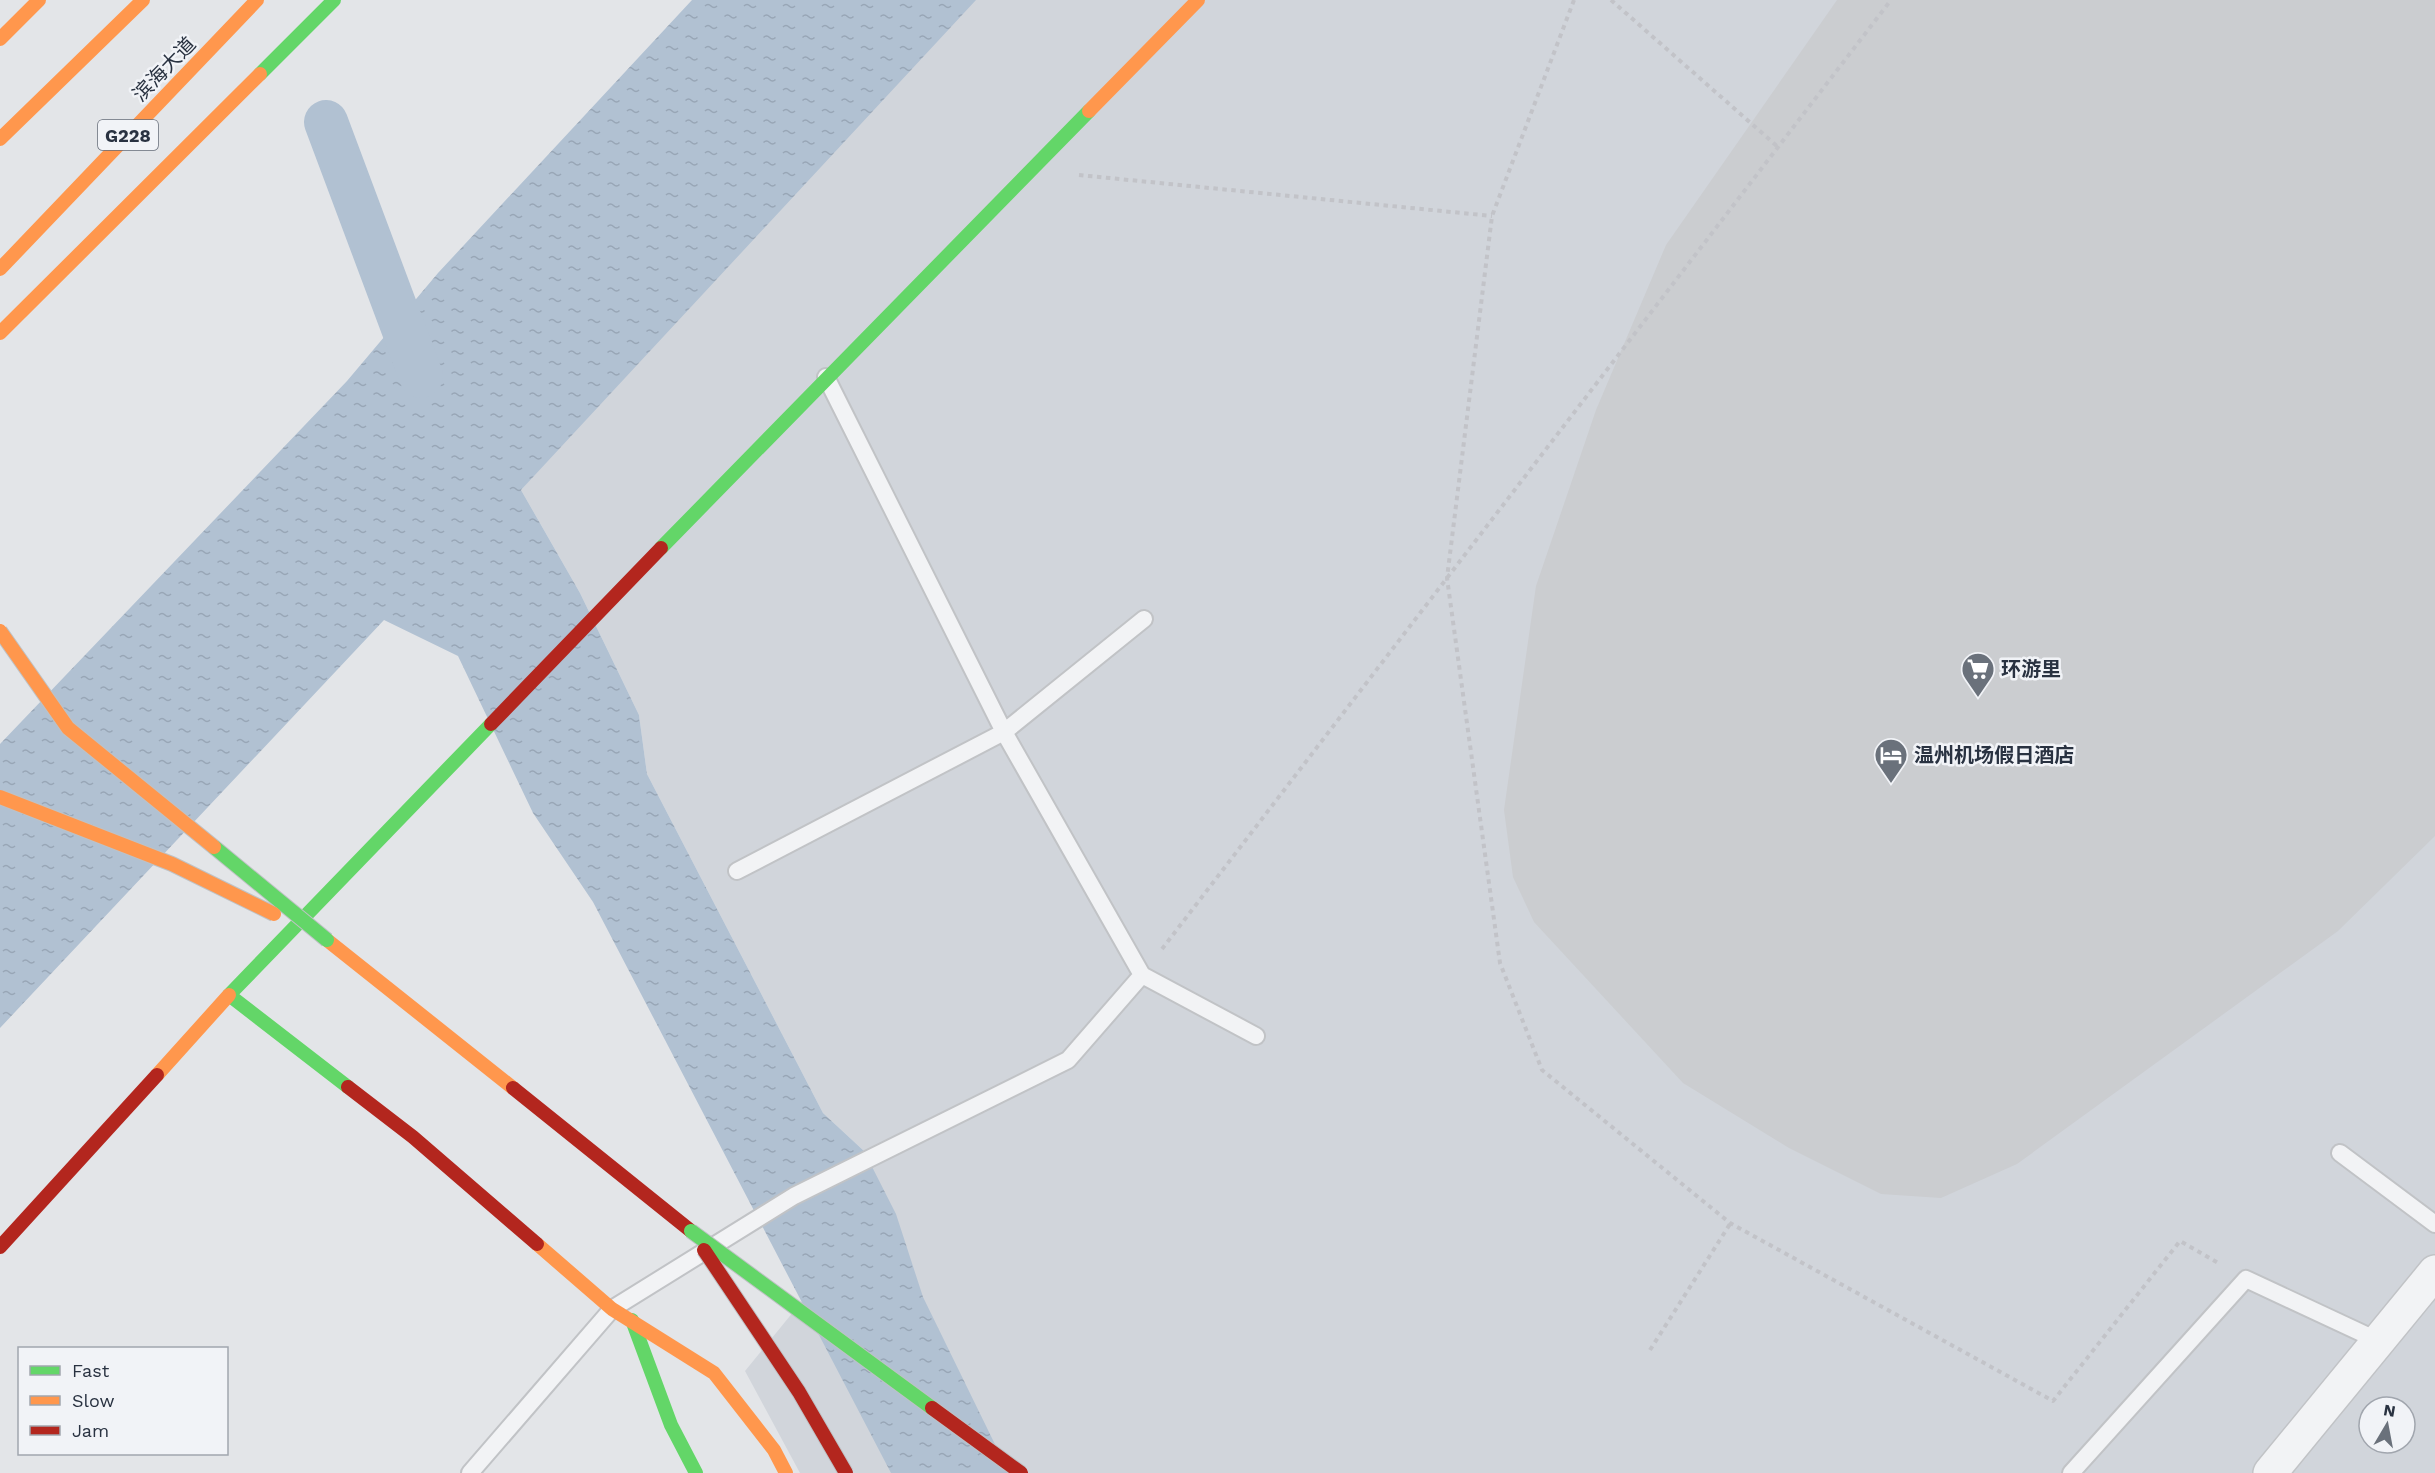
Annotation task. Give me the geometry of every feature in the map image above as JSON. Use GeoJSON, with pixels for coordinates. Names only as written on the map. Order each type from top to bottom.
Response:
{"type":"FeatureCollection","features":[{"type":"Feature","properties":{"kind":"main road"},"geometry":{"type":"LineString","coordinates":[[0,39],[39,0]]}},
{"type":"Feature","properties":{"kind":"main road"},"geometry":{"type":"LineString","coordinates":[[0,139],[143,0]]}},
{"type":"Feature","properties":{"kind":"main road","name":"滨海大道"},"geometry":{"type":"LineString","coordinates":[[0,270],[257,0]]}},
{"type":"Feature","properties":{"kind":"main road"},"geometry":{"type":"LineString","coordinates":[[0,333],[334,0]]}},
{"type":"Feature","properties":{"kind":"main road"},"geometry":{"type":"LineString","coordinates":[[0,1247],[70,1173],[229,994],[826,377],[1198,0]]}},
{"type":"Feature","properties":{"kind":"main road"},"geometry":{"type":"LineString","coordinates":[[0,630],[68,728],[649,1200],[1021,1473]]}},
{"type":"Feature","properties":{"kind":"main road"},"geometry":{"type":"LineString","coordinates":[[0,797],[172,864],[327,940]]}},
{"type":"Feature","properties":{"kind":"main road"},"geometry":{"type":"LineString","coordinates":[[229,994],[413,1137],[612,1309],[714,1373],[774,1450],[786,1473]]}},
{"type":"Feature","properties":{"kind":"main road"},"geometry":{"type":"LineString","coordinates":[[692,1231],[799,1392],[846,1473]]}},
{"type":"Feature","properties":{"kind":"main road"},"geometry":{"type":"LineString","coordinates":[[632,1320],[671,1425],[696,1473]]}},
{"type":"Feature","properties":{"kind":"street"},"geometry":{"type":"LineString","coordinates":[[2270,1473],[2381,1342],[2435,1272]]}},
{"type":"Feature","properties":{"kind":"lane"},"geometry":{"type":"LineString","coordinates":[[826,377],[1004,732],[1142,975],[1256,1036]]}},
{"type":"Feature","properties":{"kind":"lane"},"geometry":{"type":"LineString","coordinates":[[737,871],[1004,732],[1144,619]]}},
{"type":"Feature","properties":{"kind":"lane"},"geometry":{"type":"LineString","coordinates":[[470,1473],[612,1309],[794,1196],[1068,1060],[1142,975]]}},
{"type":"Feature","properties":{"kind":"lane"},"geometry":{"type":"LineString","coordinates":[[2340,1153],[2435,1224]]}},
{"type":"Feature","properties":{"kind":"lane"},"geometry":{"type":"LineString","coordinates":[[2071,1473],[2246,1279],[2381,1342]]}},
{"type":"Feature","properties":{"kind":"path"},"geometry":{"type":"LineString","coordinates":[[1574,0],[1492,216],[1447,578],[1500,963],[1542,1070],[1730,1223],[2053,1401],[2180,1241],[2246,1279]]}},
{"type":"Feature","properties":{"kind":"path"},"geometry":{"type":"LineString","coordinates":[[1611,0],[1778,147]]}},
{"type":"Feature","properties":{"kind":"path"},"geometry":{"type":"LineString","coordinates":[[1142,975],[1891,0]]}},
{"type":"Feature","properties":{"kind":"path"},"geometry":{"type":"LineString","coordinates":[[1031,170],[1492,216]]}},
{"type":"Feature","properties":{"kind":"path"},"geometry":{"type":"LineString","coordinates":[[1650,1350],[1730,1223]]}},
{"type":"Feature","properties":{"kind":"shaded area"},"geometry":{"type":"Polygon","coordinates":[[[951,0],[2435,0],[2435,1473],[800,1473],[745,1371],[811,1290],[864,1151],[823,1113],[647,774],[639,715],[580,593],[521,490],[951,0]]]}},
{"type":"Feature","properties":{"kind":"water"},"geometry":{"type":"Polygon","coordinates":[[[692,0],[976,0],[521,490],[580,593],[639,715],[647,774],[823,1113],[864,1151],[896,1214],[923,1297],[1009,1473],[891,1473],[593,902],[533,813],[458,656],[384,620],[0,1028],[0,744],[347,381],[438,273],[692,0]]]}},
{"type":"Feature","properties":{"kind":"building","name":"环游里"},"geometry":{"type":"Polygon","coordinates":[[[1837,0],[2435,0],[2435,836],[2338,931],[2017,1164],[1941,1198],[1881,1194],[1789,1148],[1683,1083],[1534,922],[1513,877],[1504,810],[1536,586],[1596,410],[1666,245],[1837,0]]]}},
{"type":"Feature","properties":{"kind":"waterway"},"geometry":{"type":"LineString","coordinates":[[326,122],[421,376]]}},
{"type":"Feature","properties":{"kind":"traffic: fast"},"geometry":{"type":"LineString","coordinates":[[260,74],[334,0]]}},
{"type":"Feature","properties":{"kind":"traffic: fast"},"geometry":{"type":"LineString","coordinates":[[661,548],[1089,111]]}},
{"type":"Feature","properties":{"kind":"traffic: fast"},"geometry":{"type":"LineString","coordinates":[[348,1087],[229,995],[491,724]]}},
{"type":"Feature","properties":{"kind":"traffic: fast"},"geometry":{"type":"LineString","coordinates":[[214,847],[327,940]]}},
{"type":"Feature","properties":{"kind":"traffic: fast"},"geometry":{"type":"LineString","coordinates":[[691,1231],[932,1408]]}},
{"type":"Feature","properties":{"kind":"traffic: fast"},"geometry":{"type":"LineString","coordinates":[[632,1320],[671,1425],[696,1473]]}},
{"type":"Feature","properties":{"kind":"traffic: slow"},"geometry":{"type":"LineString","coordinates":[[0,39],[39,0]]}},
{"type":"Feature","properties":{"kind":"traffic: slow"},"geometry":{"type":"LineString","coordinates":[[0,139],[143,0]]}},
{"type":"Feature","properties":{"kind":"traffic: slow"},"geometry":{"type":"LineString","coordinates":[[0,269],[257,0]]}},
{"type":"Feature","properties":{"kind":"traffic: slow"},"geometry":{"type":"LineString","coordinates":[[1089,111],[1198,0]]}},
{"type":"Feature","properties":{"kind":"traffic: slow"},"geometry":{"type":"LineString","coordinates":[[0,333],[260,74]]}},
{"type":"Feature","properties":{"kind":"traffic: slow"},"geometry":{"type":"LineString","coordinates":[[0,631],[68,728],[214,847]]}},
{"type":"Feature","properties":{"kind":"traffic: slow"},"geometry":{"type":"LineString","coordinates":[[0,797],[172,864],[274,914]]}},
{"type":"Feature","properties":{"kind":"traffic: slow"},"geometry":{"type":"LineString","coordinates":[[327,940],[513,1088]]}},
{"type":"Feature","properties":{"kind":"traffic: slow"},"geometry":{"type":"LineString","coordinates":[[157,1075],[229,995]]}},
{"type":"Feature","properties":{"kind":"traffic: slow"},"geometry":{"type":"LineString","coordinates":[[537,1244],[612,1309],[714,1373],[774,1450],[786,1473]]}},
{"type":"Feature","properties":{"kind":"traffic: jam"},"geometry":{"type":"LineString","coordinates":[[491,724],[661,548]]}},
{"type":"Feature","properties":{"kind":"traffic: jam"},"geometry":{"type":"LineString","coordinates":[[0,1247],[157,1075]]}},
{"type":"Feature","properties":{"kind":"traffic: jam"},"geometry":{"type":"LineString","coordinates":[[348,1087],[413,1137],[537,1244]]}},
{"type":"Feature","properties":{"kind":"traffic: jam"},"geometry":{"type":"LineString","coordinates":[[513,1088],[691,1231]]}},
{"type":"Feature","properties":{"kind":"traffic: jam"},"geometry":{"type":"LineString","coordinates":[[704,1250],[799,1392],[846,1473]]}},
{"type":"Feature","properties":{"kind":"traffic: jam"},"geometry":{"type":"LineString","coordinates":[[932,1408],[1021,1473]]}},
{"type":"Feature","properties":{"kind":"place","name":"环游里"},"geometry":{"type":"Point","coordinates":[1978,698]}},
{"type":"Feature","properties":{"kind":"place","name":"温州机场假日酒店"},"geometry":{"type":"Point","coordinates":[1891,784]}}]}
